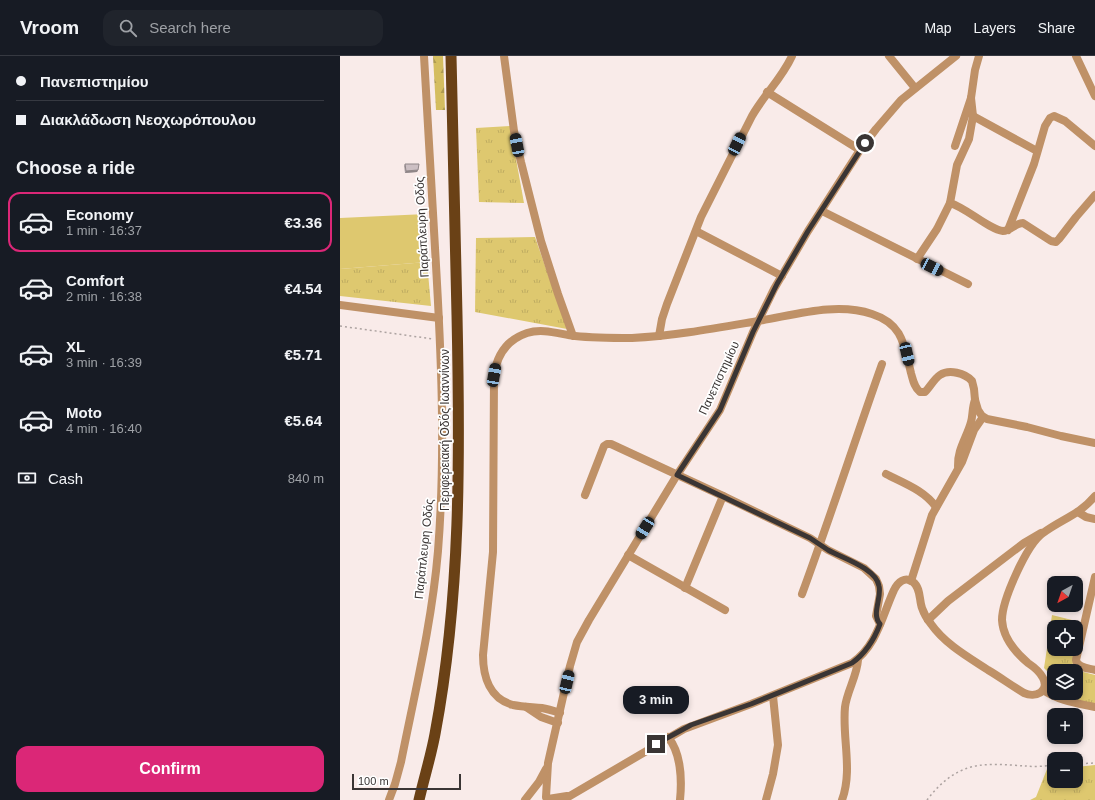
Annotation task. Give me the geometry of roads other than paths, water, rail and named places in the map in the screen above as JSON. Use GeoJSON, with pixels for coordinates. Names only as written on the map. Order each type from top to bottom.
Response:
{"type":"FeatureCollection","features":[{"type":"Feature","properties":{"kind":"highway","name":"Περιφερειακή Οδός Ιωαννίνων"},"geometry":{"type":"LineString","coordinates":[[419,800],[435,736],[439,712],[450,633],[457,533],[458,384],[451,56]]}},
{"type":"Feature","properties":{"kind":"street","name":"Παράπλευρη Οδός"},"geometry":{"type":"LineString","coordinates":[[389,800],[395,784],[402,754],[426,632],[437,565],[442,470],[441,340],[424,56]]}},
{"type":"Feature","properties":{"kind":"street"},"geometry":{"type":"LineString","coordinates":[[504,56],[514,131],[521,162],[542,241],[558,294],[573,336]]}},
{"type":"Feature","properties":{"kind":"street"},"geometry":{"type":"LineString","coordinates":[[659,336],[662,319],[667,304],[696,231],[745,128],[767,92],[786,70],[792,56]]}},
{"type":"Feature","properties":{"kind":"street"},"geometry":{"type":"LineString","coordinates":[[889,56],[915,88]]}},
{"type":"Feature","properties":{"kind":"street","name":"Πανεπιστημίου"},"geometry":{"type":"LineString","coordinates":[[527,798],[539,782],[548,763],[570,666],[577,642],[597,606],[677,475],[720,410],[758,321],[782,276],[860,150],[890,112],[915,88],[956,56]]}},
{"type":"Feature","properties":{"kind":"street"},"geometry":{"type":"LineString","coordinates":[[955,146],[971,98],[975,70],[979,56]]}},
{"type":"Feature","properties":{"kind":"street"},"geometry":{"type":"LineString","coordinates":[[1076,56],[1095,96]]}},
{"type":"Feature","properties":{"kind":"street"},"geometry":{"type":"LineString","coordinates":[[767,92],[860,150]]}},
{"type":"Feature","properties":{"kind":"street"},"geometry":{"type":"LineString","coordinates":[[917,259],[937,229],[950,203],[958,165],[969,138],[973,116],[971,98]]}},
{"type":"Feature","properties":{"kind":"street"},"geometry":{"type":"LineString","coordinates":[[973,116],[1038,151]]}},
{"type":"Feature","properties":{"kind":"street"},"geometry":{"type":"LineString","coordinates":[[1008,230],[1038,151],[1047,121],[1053,116],[1065,121],[1095,146]]}},
{"type":"Feature","properties":{"kind":"street"},"geometry":{"type":"LineString","coordinates":[[950,203],[962,208],[996,229],[1003,231],[1008,230],[1018,224],[1023,224],[1051,241],[1057,242],[1095,196]]}},
{"type":"Feature","properties":{"kind":"street"},"geometry":{"type":"LineString","coordinates":[[822,211],[968,284]]}},
{"type":"Feature","properties":{"kind":"street"},"geometry":{"type":"LineString","coordinates":[[696,231],[782,276]]}},
{"type":"Feature","properties":{"kind":"street"},"geometry":{"type":"LineString","coordinates":[[340,305],[439,318]]}},
{"type":"Feature","properties":{"kind":"street"},"geometry":{"type":"LineString","coordinates":[[560,713],[544,708],[526,707],[512,704],[497,696],[487,683],[483,669],[493,545],[494,375],[495,367],[502,351],[511,341],[516,338],[536,331],[573,336],[624,338],[659,336],[814,312],[842,309],[860,311],[872,314],[888,321],[899,333],[905,346],[914,385],[921,393],[925,392],[942,374],[960,374],[966,376],[972,382],[979,413],[983,417],[997,422],[1027,427],[1095,443]]}},
{"type":"Feature","properties":{"kind":"street"},"geometry":{"type":"LineString","coordinates":[[802,594],[837,498],[857,432],[882,364]]}},
{"type":"Feature","properties":{"kind":"street"},"geometry":{"type":"LineString","coordinates":[[911,581],[914,568],[923,548],[936,506],[948,488],[958,466],[960,451],[969,426],[972,407],[975,400]]}},
{"type":"Feature","properties":{"kind":"street"},"geometry":{"type":"LineString","coordinates":[[958,466],[962,462],[974,430],[983,417]]}},
{"type":"Feature","properties":{"kind":"street"},"geometry":{"type":"LineString","coordinates":[[585,495],[604,446],[611,444],[723,496],[820,544],[828,550],[864,568],[876,579],[880,590],[876,616],[880,624]]}},
{"type":"Feature","properties":{"kind":"street"},"geometry":{"type":"LineString","coordinates":[[886,474],[921,493],[936,506]]}},
{"type":"Feature","properties":{"kind":"street"},"geometry":{"type":"LineString","coordinates":[[685,588],[723,496]]}},
{"type":"Feature","properties":{"kind":"street"},"geometry":{"type":"LineString","coordinates":[[928,620],[948,601],[1024,543],[1078,512],[1095,496]]}},
{"type":"Feature","properties":{"kind":"street"},"geometry":{"type":"LineString","coordinates":[[1078,512],[1086,517],[1095,519]]}},
{"type":"Feature","properties":{"kind":"street"},"geometry":{"type":"LineString","coordinates":[[563,800],[668,737],[691,725],[773,696],[858,660],[873,641],[897,585],[902,580],[911,581],[918,589],[922,608],[928,620],[940,635],[949,643],[1020,690],[1032,695],[1037,695],[1043,690],[1045,685],[1044,682],[1040,674],[1017,653],[1009,642],[1004,630],[1002,618],[1019,565],[1042,533]]}},
{"type":"Feature","properties":{"kind":"street"},"geometry":{"type":"LineString","coordinates":[[628,555],[725,610]]}},
{"type":"Feature","properties":{"kind":"street"},"geometry":{"type":"LineString","coordinates":[[1095,577],[1076,660],[1078,665],[1095,670]]}},
{"type":"Feature","properties":{"kind":"street"},"geometry":{"type":"LineString","coordinates":[[842,800],[847,776],[845,708],[848,694],[856,672],[858,660]]}},
{"type":"Feature","properties":{"kind":"street"},"geometry":{"type":"LineString","coordinates":[[1043,690],[1066,701],[1095,706]]}},
{"type":"Feature","properties":{"kind":"street"},"geometry":{"type":"LineString","coordinates":[[766,800],[773,774],[778,745],[773,696]]}},
{"type":"Feature","properties":{"kind":"street"},"geometry":{"type":"LineString","coordinates":[[526,707],[541,718],[558,723]]}},
{"type":"Feature","properties":{"kind":"street"},"geometry":{"type":"LineString","coordinates":[[668,737],[675,747],[676,752],[680,779],[680,800]]}},
{"type":"Feature","properties":{"kind":"street","name":"Πανεπιστημίου"},"geometry":{"type":"LineString","coordinates":[[547,798],[548,763]]}},
{"type":"Feature","properties":{"kind":"street"},"geometry":{"type":"LineString","coordinates":[[527,798],[538,793],[547,798],[558,798],[572,794]]}}]}
